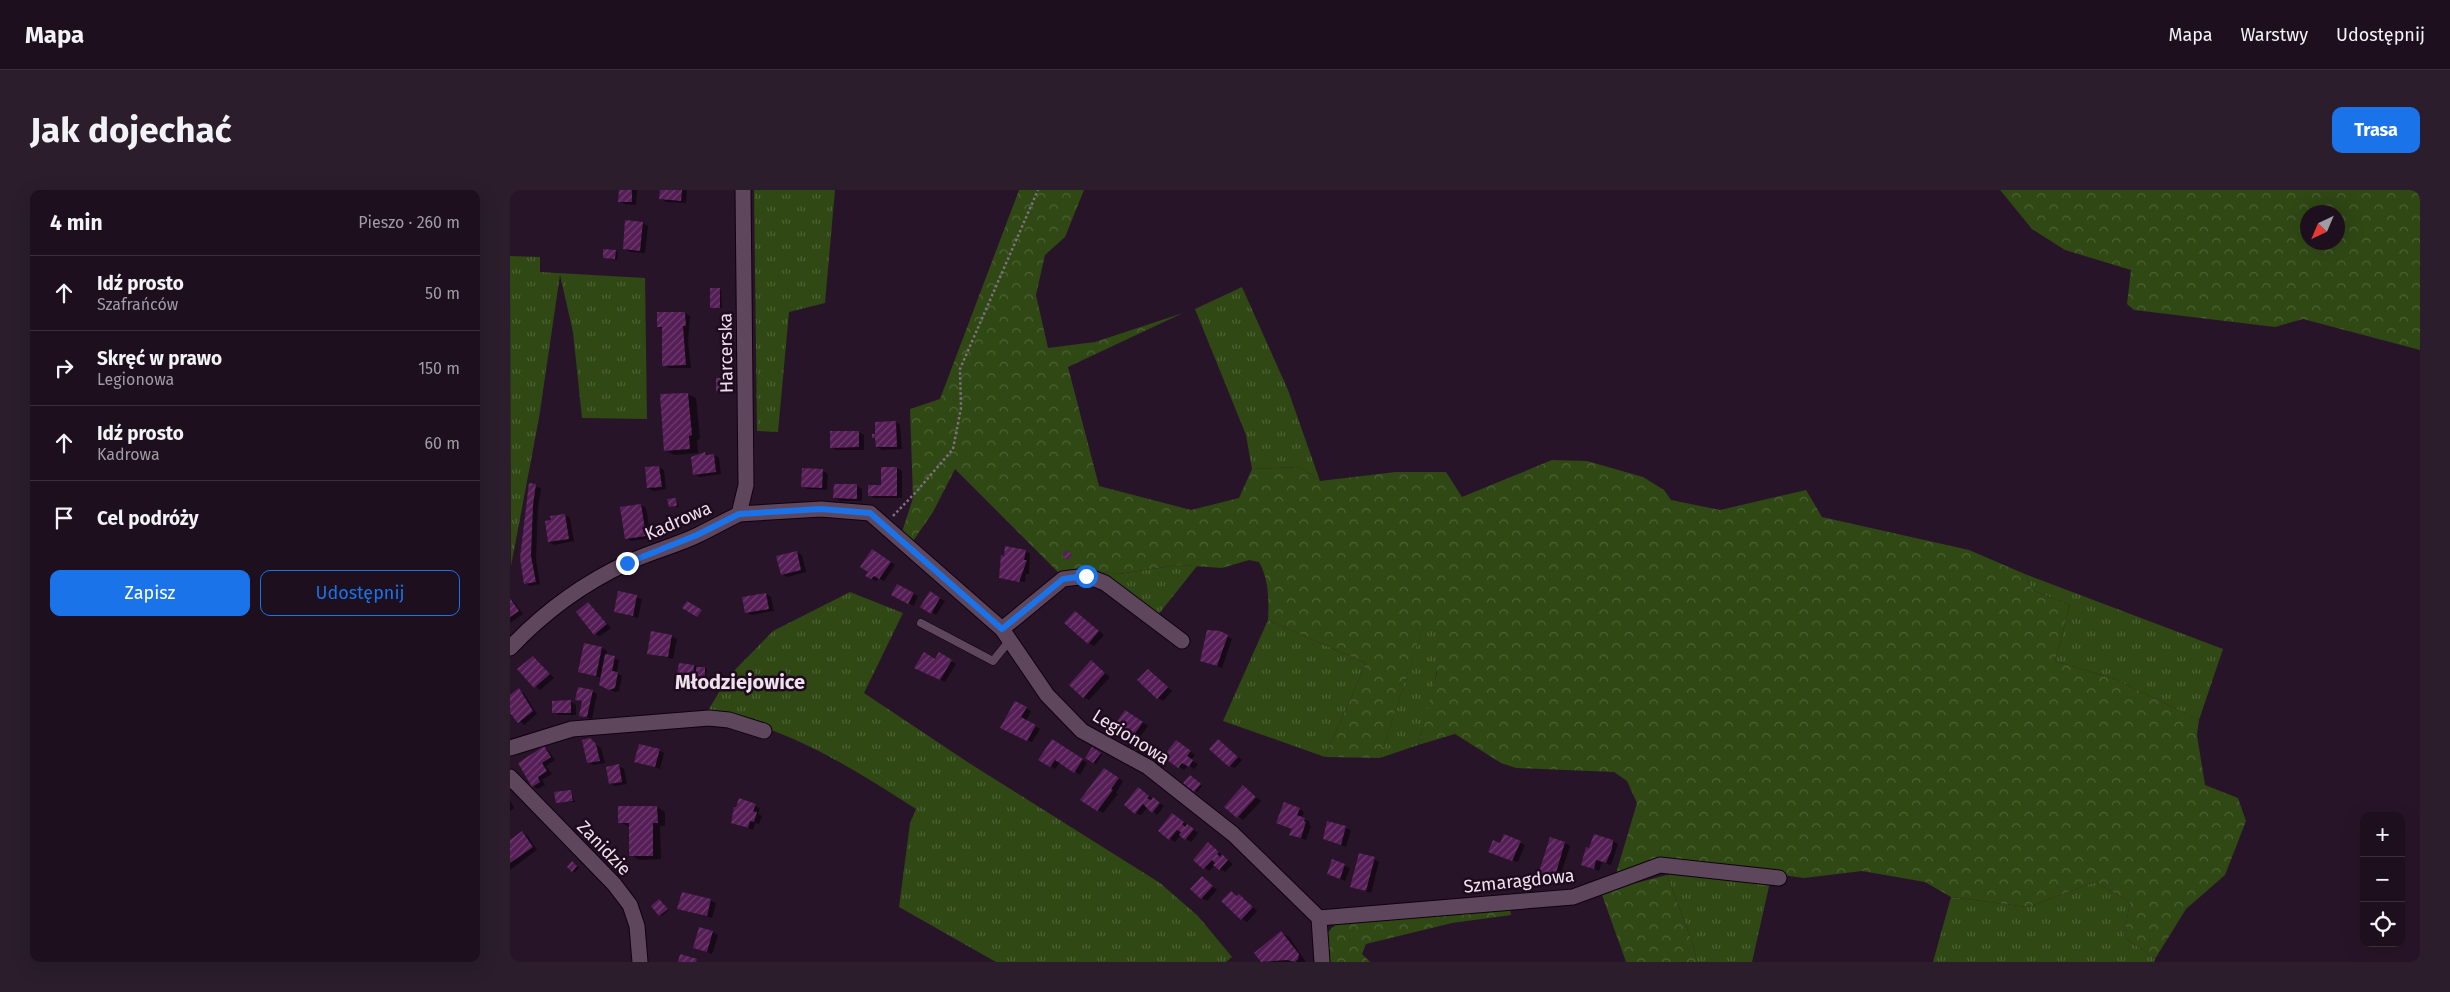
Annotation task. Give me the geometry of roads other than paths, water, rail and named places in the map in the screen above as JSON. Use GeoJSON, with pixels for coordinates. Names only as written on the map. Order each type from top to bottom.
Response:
{"type":"FeatureCollection","features":[{"type":"Feature","properties":{"kind":"street","name":"Harcerska"},"geometry":{"type":"LineString","coordinates":[[739,514],[746,486],[743,190]]}},
{"type":"Feature","properties":{"kind":"street","name":"Legionowa"},"geometry":{"type":"LineString","coordinates":[[739,514],[821,509],[870,513],[1006,634],[1047,695],[1082,731],[1148,767],[1233,834],[1318,918]]}},
{"type":"Feature","properties":{"kind":"street","name":"Kadrowa"},"geometry":{"type":"LineString","coordinates":[[510,648],[529,627],[587,584],[627,563],[697,535],[739,514]]}},
{"type":"Feature","properties":{"kind":"street"},"geometry":{"type":"LineString","coordinates":[[1006,634],[1063,579],[1086,576],[1105,583],[1182,641]]}},
{"type":"Feature","properties":{"kind":"street"},"geometry":{"type":"LineString","coordinates":[[510,748],[572,729],[709,718],[728,720],[764,731]]}},
{"type":"Feature","properties":{"kind":"street","name":"Zanidzie"},"geometry":{"type":"LineString","coordinates":[[510,777],[614,884],[630,905],[637,926],[640,962]]}},
{"type":"Feature","properties":{"kind":"street","name":"Szmaragdowa"},"geometry":{"type":"LineString","coordinates":[[1318,918],[1573,897],[1660,866],[1779,878]]}},
{"type":"Feature","properties":{"kind":"street"},"geometry":{"type":"LineString","coordinates":[[1318,918],[1322,962]]}},
{"type":"Feature","properties":{"kind":"lane"},"geometry":{"type":"LineString","coordinates":[[921,623],[993,662],[1006,634]]}},
{"type":"Feature","properties":{"kind":"district","name":"Młodziejowice"},"geometry":{"type":"Point","coordinates":[740,682]}}]}
